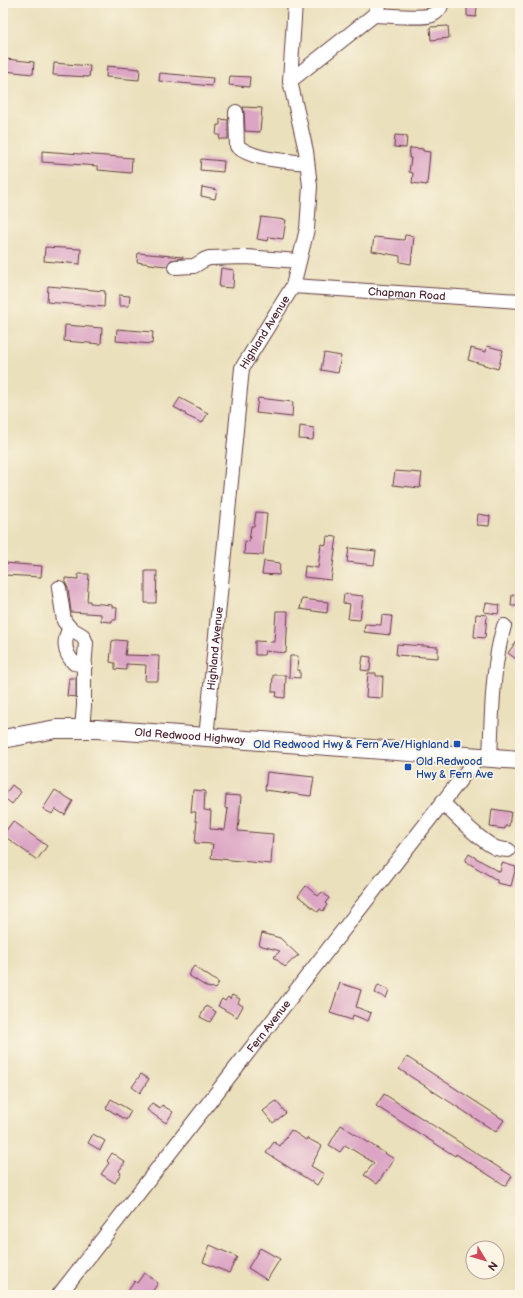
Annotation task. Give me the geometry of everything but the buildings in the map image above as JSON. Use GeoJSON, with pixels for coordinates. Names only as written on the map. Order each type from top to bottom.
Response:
{"type":"FeatureCollection","features":[{"type":"Feature","properties":{"kind":"main road","name":"Old Redwood Highway"},"geometry":{"type":"LineString","coordinates":[[3,739],[56,729],[82,728],[520,760]]}},
{"type":"Feature","properties":{"kind":"street","name":"Highland Avenue"},"geometry":{"type":"LineString","coordinates":[[206,738],[242,368],[293,286],[307,229],[310,186],[307,163],[290,81],[296,3]]}},
{"type":"Feature","properties":{"kind":"street"},"geometry":{"type":"LineString","coordinates":[[290,81],[377,9],[422,16],[432,15],[439,10],[442,3]]}},
{"type":"Feature","properties":{"kind":"street"},"geometry":{"type":"LineString","coordinates":[[236,112],[237,146],[244,152],[269,159],[307,163]]}},
{"type":"Feature","properties":{"kind":"street"},"geometry":{"type":"LineString","coordinates":[[174,267],[194,266],[209,258],[246,257],[299,261]]}},
{"type":"Feature","properties":{"kind":"street","name":"Chapman Road"},"geometry":{"type":"LineString","coordinates":[[293,286],[520,301]]}},
{"type":"Feature","properties":{"kind":"street"},"geometry":{"type":"LineString","coordinates":[[59,588],[64,620],[70,628],[83,636],[86,643],[82,728]]}},
{"type":"Feature","properties":{"kind":"street"},"geometry":{"type":"LineString","coordinates":[[484,757],[500,640],[504,626]]}},
{"type":"Feature","properties":{"kind":"street"},"geometry":{"type":"LineString","coordinates":[[70,628],[66,639],[66,650],[74,663],[85,666]]}},
{"type":"Feature","properties":{"kind":"street","name":"Fern Avenue"},"geometry":{"type":"LineString","coordinates":[[59,1295],[442,802],[484,757]]}},
{"type":"Feature","properties":{"kind":"street"},"geometry":{"type":"LineString","coordinates":[[442,802],[474,832],[489,843],[496,848],[508,850]]}},
{"type":"Feature","properties":{"kind":"place","name":"Old Redwood Hwy & Fern Ave/Highland"},"geometry":{"type":"Point","coordinates":[457,744]}},
{"type":"Feature","properties":{"kind":"place","name":"Old Redwood Hwy & Fern Ave"},"geometry":{"type":"Point","coordinates":[408,767]}}]}
